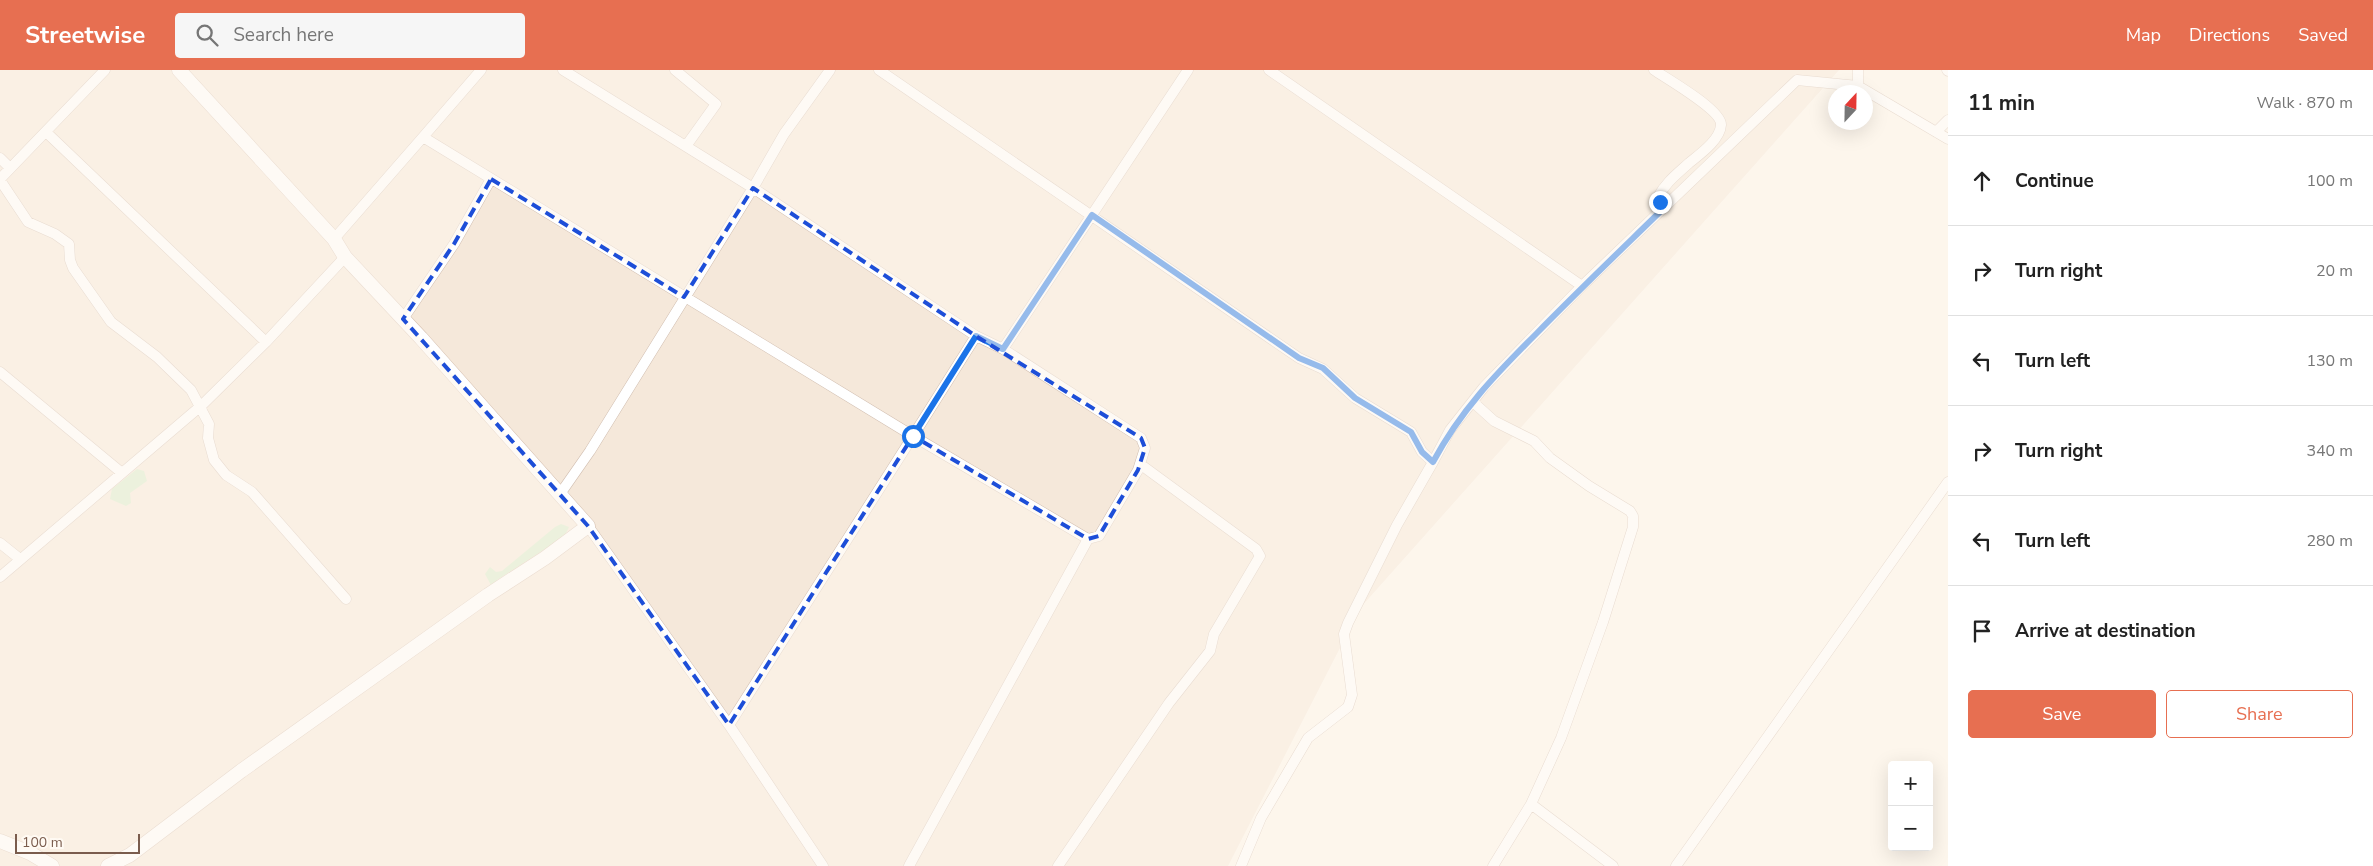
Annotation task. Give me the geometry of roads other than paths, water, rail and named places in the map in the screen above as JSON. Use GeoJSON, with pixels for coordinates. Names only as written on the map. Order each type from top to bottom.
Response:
{"type":"FeatureCollection","features":[{"type":"Feature","properties":{"kind":"street"},"geometry":{"type":"LineString","coordinates":[[105,70],[0,179],[28,222],[55,234],[69,244],[70,260],[73,268],[111,322],[157,357],[190,390],[209,424],[208,438],[214,460],[226,475],[252,492],[346,599]]}},
{"type":"Feature","properties":{"kind":"street"},"geometry":{"type":"LineString","coordinates":[[179,70],[334,239],[345,257],[588,526],[729,725],[823,866]]}},
{"type":"Feature","properties":{"kind":"street"},"geometry":{"type":"LineString","coordinates":[[334,239],[481,70]]}},
{"type":"Feature","properties":{"kind":"street"},"geometry":{"type":"LineString","coordinates":[[423,137],[913,436],[1088,539],[1099,536],[1138,470],[1145,448],[1141,438],[1003,349],[976,336],[753,188],[564,70]]}},
{"type":"Feature","properties":{"kind":"street"},"geometry":{"type":"LineString","coordinates":[[675,70],[716,104],[686,146]]}},
{"type":"Feature","properties":{"kind":"street"},"geometry":{"type":"LineString","coordinates":[[560,494],[590,451],[753,188],[784,134],[830,70]]}},
{"type":"Feature","properties":{"kind":"street"},"geometry":{"type":"LineString","coordinates":[[879,70],[1299,358],[1323,368],[1355,398],[1411,432],[1422,452],[1433,462]]}},
{"type":"Feature","properties":{"kind":"street"},"geometry":{"type":"LineString","coordinates":[[1003,349],[1188,70]]}},
{"type":"Feature","properties":{"kind":"street"},"geometry":{"type":"LineString","coordinates":[[1269,70],[1582,286]]}},
{"type":"Feature","properties":{"kind":"street"},"geometry":{"type":"LineString","coordinates":[[1654,70],[1712,110],[1720,119],[1721,126],[1711,143],[1665,185],[1658,197],[1665,207]]}},
{"type":"Feature","properties":{"kind":"street"},"geometry":{"type":"LineString","coordinates":[[1858,70],[1858,85]]}},
{"type":"Feature","properties":{"kind":"street"},"geometry":{"type":"LineString","coordinates":[[1241,866],[1261,818],[1308,738],[1348,707],[1352,695],[1344,634],[1348,623],[1397,524],[1450,430],[1484,387],[1582,286],[1797,80],[1848,85]]}},
{"type":"Feature","properties":{"kind":"street"},"geometry":{"type":"LineString","coordinates":[[1873,95],[1948,139]]}},
{"type":"Feature","properties":{"kind":"street"},"geometry":{"type":"LineString","coordinates":[[1936,132],[1948,120]]}},
{"type":"Feature","properties":{"kind":"street"},"geometry":{"type":"LineString","coordinates":[[46,132],[266,342]]}},
{"type":"Feature","properties":{"kind":"street"},"geometry":{"type":"LineString","coordinates":[[0,158],[10,168]]}},
{"type":"Feature","properties":{"kind":"street"},"geometry":{"type":"LineString","coordinates":[[403,319],[454,244],[491,179]]}},
{"type":"Feature","properties":{"kind":"street"},"geometry":{"type":"LineString","coordinates":[[0,577],[199,406],[266,342],[345,257]]}},
{"type":"Feature","properties":{"kind":"street"},"geometry":{"type":"LineString","coordinates":[[729,725],[976,336]]}},
{"type":"Feature","properties":{"kind":"street"},"geometry":{"type":"LineString","coordinates":[[0,372],[122,473]]}},
{"type":"Feature","properties":{"kind":"street"},"geometry":{"type":"LineString","coordinates":[[1472,402],[1494,421],[1534,441],[1550,458],[1589,486],[1630,511],[1633,516],[1633,527],[1561,738],[1531,804],[1493,866]]}},
{"type":"Feature","properties":{"kind":"street"},"geometry":{"type":"LineString","coordinates":[[1058,866],[1164,711],[1210,651],[1214,634],[1260,556],[1256,548],[1144,467]]}},
{"type":"Feature","properties":{"kind":"street"},"geometry":{"type":"LineString","coordinates":[[1676,866],[1948,482]]}},
{"type":"Feature","properties":{"kind":"street"},"geometry":{"type":"LineString","coordinates":[[108,866],[130,855],[241,771],[588,526]]}},
{"type":"Feature","properties":{"kind":"street"},"geometry":{"type":"LineString","coordinates":[[909,866],[1088,539]]}},
{"type":"Feature","properties":{"kind":"street"},"geometry":{"type":"LineString","coordinates":[[0,543],[20,559]]}},
{"type":"Feature","properties":{"kind":"street"},"geometry":{"type":"LineString","coordinates":[[1531,804],[1612,866]]}},
{"type":"Feature","properties":{"kind":"street"},"geometry":{"type":"LineString","coordinates":[[0,841],[30,853],[52,866]]}}]}
